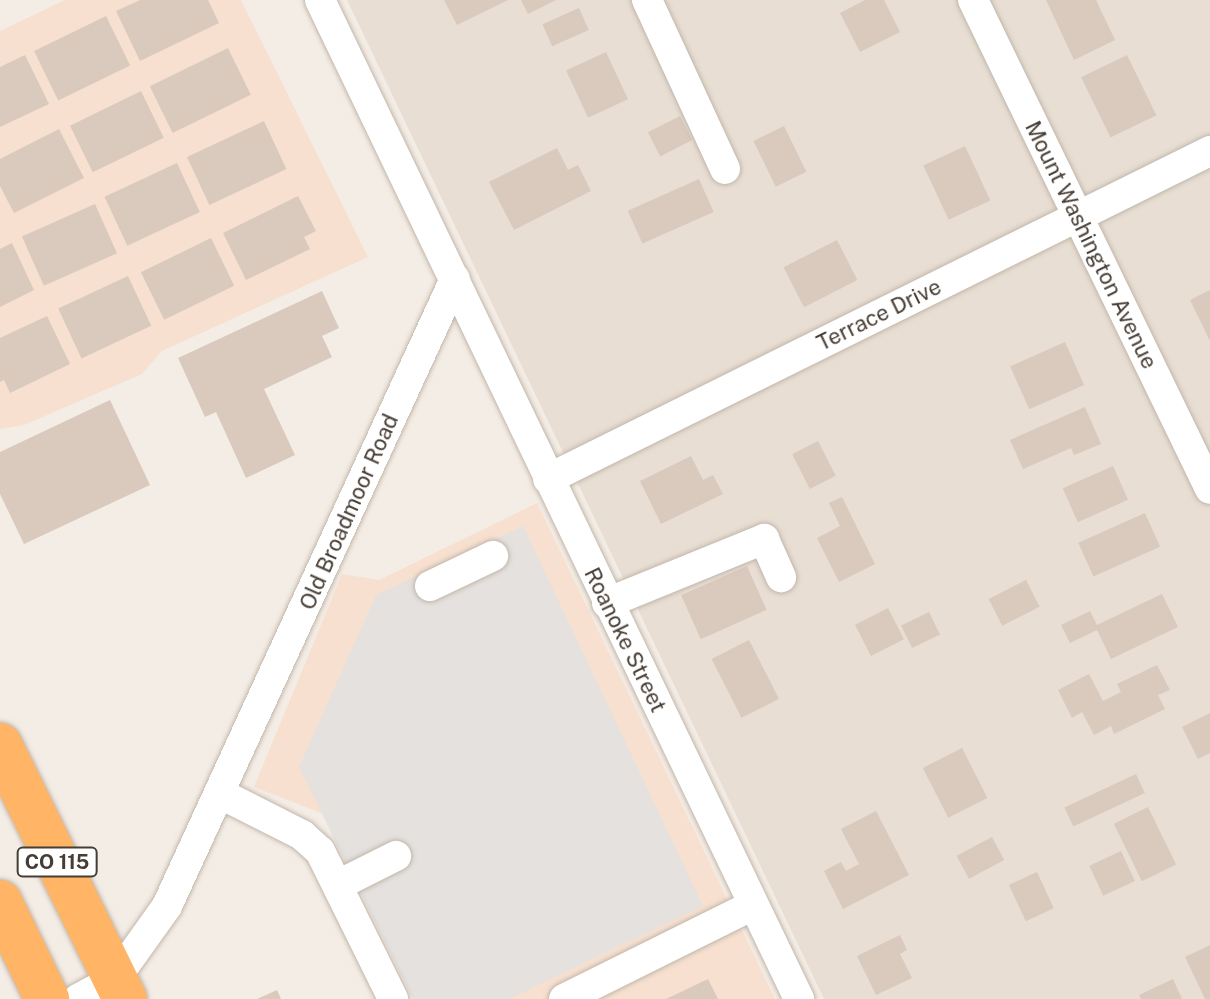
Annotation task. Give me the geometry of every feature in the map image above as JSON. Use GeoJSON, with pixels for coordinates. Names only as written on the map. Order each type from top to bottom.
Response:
{"type":"FeatureCollection","features":[{"type":"Feature","properties":{"kind":"highway","name":"CO 115"},"geometry":{"type":"LineString","coordinates":[[0,745],[106,992]]}},
{"type":"Feature","properties":{"kind":"highway","name":"CO 115"},"geometry":{"type":"LineString","coordinates":[[0,902],[47,999]]}},
{"type":"Feature","properties":{"kind":"street"},"geometry":{"type":"LineString","coordinates":[[320,0],[455,279]]}},
{"type":"Feature","properties":{"kind":"street"},"geometry":{"type":"LineString","coordinates":[[647,0],[725,169]]}},
{"type":"Feature","properties":{"kind":"street","name":"Mount Washington Avenue"},"geometry":{"type":"LineString","coordinates":[[973,0],[1077,218],[1202,448],[1210,489]]}},
{"type":"Feature","properties":{"kind":"street","name":"Terrace Drive"},"geometry":{"type":"LineString","coordinates":[[548,479],[1210,151]]}},
{"type":"Feature","properties":{"kind":"street","name":"Roanoke Street"},"geometry":{"type":"LineString","coordinates":[[455,279],[607,603],[799,999]]}},
{"type":"Feature","properties":{"kind":"street","name":"Old Broadmoor Road"},"geometry":{"type":"LineString","coordinates":[[106,992],[167,906],[455,279]]}},
{"type":"Feature","properties":{"kind":"street"},"geometry":{"type":"LineString","coordinates":[[607,603],[764,539],[781,577]]}},
{"type":"Feature","properties":{"kind":"street"},"geometry":{"type":"LineString","coordinates":[[430,586],[493,556]]}},
{"type":"Feature","properties":{"kind":"street"},"geometry":{"type":"LineString","coordinates":[[221,794],[302,835],[320,851],[393,999]]}},
{"type":"Feature","properties":{"kind":"street"},"geometry":{"type":"LineString","coordinates":[[338,885],[396,856]]}},
{"type":"Feature","properties":{"kind":"street"},"geometry":{"type":"LineString","coordinates":[[564,999],[753,905]]}},
{"type":"Feature","properties":{"kind":"shaded area"},"geometry":{"type":"Polygon","coordinates":[[[65,0],[241,0],[368,257],[162,351],[142,374],[24,425],[0,429],[0,31],[65,0]]]}},
{"type":"Feature","properties":{"kind":"shaded area"},"geometry":{"type":"Polygon","coordinates":[[[347,0],[1210,0],[1210,999],[824,999],[347,0]]]}},
{"type":"Feature","properties":{"kind":"shaded area"},"geometry":{"type":"Polygon","coordinates":[[[537,503],[775,999],[414,999],[326,815],[254,787],[342,574],[379,580],[537,503]]]}},
{"type":"Feature","properties":{"kind":"shaded area"},"geometry":{"type":"Polygon","coordinates":[[[523,526],[703,906],[509,999],[413,999],[299,767],[376,595],[523,526]]]}},
{"type":"Feature","properties":{"kind":"building"},"geometry":{"type":"Polygon","coordinates":[[[140,0],[208,0],[219,23],[140,61],[116,11],[140,0]]]}},
{"type":"Feature","properties":{"kind":"building"},"geometry":{"type":"Polygon","coordinates":[[[444,0],[508,0],[457,25],[444,0]]]}},
{"type":"Feature","properties":{"kind":"building"},"geometry":{"type":"Polygon","coordinates":[[[521,0],[556,0],[528,14],[521,0]]]}},
{"type":"Feature","properties":{"kind":"building"},"geometry":{"type":"Polygon","coordinates":[[[865,0],[884,0],[900,32],[860,52],[840,13],[865,0]]]}},
{"type":"Feature","properties":{"kind":"building"},"geometry":{"type":"Polygon","coordinates":[[[1046,0],[1096,0],[1115,40],[1074,60],[1046,0]]]}},
{"type":"Feature","properties":{"kind":"building"},"geometry":{"type":"Polygon","coordinates":[[[579,8],[589,30],[552,46],[542,24],[579,8]]]}},
{"type":"Feature","properties":{"kind":"building"},"geometry":{"type":"Polygon","coordinates":[[[106,16],[130,65],[58,101],[34,51],[106,16]]]}},
{"type":"Feature","properties":{"kind":"building"},"geometry":{"type":"Polygon","coordinates":[[[228,48],[251,95],[173,133],[150,86],[228,48]]]}},
{"type":"Feature","properties":{"kind":"building"},"geometry":{"type":"Polygon","coordinates":[[[606,52],[628,99],[588,118],[566,71],[606,52]]]}},
{"type":"Feature","properties":{"kind":"building"},"geometry":{"type":"Polygon","coordinates":[[[25,55],[49,104],[0,127],[0,67],[25,55]]]}},
{"type":"Feature","properties":{"kind":"building"},"geometry":{"type":"Polygon","coordinates":[[[1127,55],[1156,115],[1111,138],[1081,77],[1127,55]]]}},
{"type":"Feature","properties":{"kind":"building"},"geometry":{"type":"Polygon","coordinates":[[[141,91],[164,138],[93,172],[70,126],[141,91]]]}},
{"type":"Feature","properties":{"kind":"building"},"geometry":{"type":"Polygon","coordinates":[[[680,116],[692,140],[660,156],[648,132],[680,116]]]}},
{"type":"Feature","properties":{"kind":"building"},"geometry":{"type":"Polygon","coordinates":[[[264,121],[286,169],[209,205],[187,157],[264,121]]]}},
{"type":"Feature","properties":{"kind":"building"},"geometry":{"type":"Polygon","coordinates":[[[784,126],[806,172],[776,187],[753,141],[784,126]]]}},
{"type":"Feature","properties":{"kind":"building"},"geometry":{"type":"Polygon","coordinates":[[[59,129],[84,178],[14,213],[0,186],[0,159],[59,129]]]}},
{"type":"Feature","properties":{"kind":"building"},"geometry":{"type":"Polygon","coordinates":[[[965,146],[990,200],[949,220],[923,165],[965,146]]]}},
{"type":"Feature","properties":{"kind":"building"},"geometry":{"type":"Polygon","coordinates":[[[557,148],[568,170],[578,165],[591,191],[514,230],[489,182],[557,148]]]}},
{"type":"Feature","properties":{"kind":"building"},"geometry":{"type":"Polygon","coordinates":[[[177,163],[200,212],[127,246],[104,197],[177,163]]]}},
{"type":"Feature","properties":{"kind":"building"},"geometry":{"type":"Polygon","coordinates":[[[699,179],[714,212],[642,244],[628,211],[699,179]]]}},
{"type":"Feature","properties":{"kind":"building"},"geometry":{"type":"Polygon","coordinates":[[[298,196],[316,231],[304,237],[310,249],[246,280],[223,233],[298,196]]]}},
{"type":"Feature","properties":{"kind":"building"},"geometry":{"type":"Polygon","coordinates":[[[95,204],[117,253],[44,286],[22,237],[95,204]]]}},
{"type":"Feature","properties":{"kind":"building"},"geometry":{"type":"Polygon","coordinates":[[[211,238],[234,286],[164,320],[141,272],[211,238]]]}},
{"type":"Feature","properties":{"kind":"building"},"geometry":{"type":"Polygon","coordinates":[[[837,240],[857,280],[804,307],[784,267],[837,240]]]}},
{"type":"Feature","properties":{"kind":"building"},"geometry":{"type":"Polygon","coordinates":[[[12,243],[34,290],[0,307],[0,249],[12,243]]]}},
{"type":"Feature","properties":{"kind":"building"},"geometry":{"type":"Polygon","coordinates":[[[128,276],[151,326],[81,358],[58,309],[128,276]]]}},
{"type":"Feature","properties":{"kind":"building"},"geometry":{"type":"Polygon","coordinates":[[[1210,290],[1210,341],[1190,300],[1210,290]]]}},
{"type":"Feature","properties":{"kind":"building"},"geometry":{"type":"Polygon","coordinates":[[[322,291],[339,328],[322,336],[332,357],[264,389],[295,455],[246,478],[216,412],[205,417],[178,358],[322,291]]]}},
{"type":"Feature","properties":{"kind":"building"},"geometry":{"type":"Polygon","coordinates":[[[47,316],[70,364],[10,393],[4,380],[0,382],[0,338],[47,316]]]}},
{"type":"Feature","properties":{"kind":"building"},"geometry":{"type":"Polygon","coordinates":[[[1065,342],[1084,385],[1029,409],[1010,366],[1065,342]]]}},
{"type":"Feature","properties":{"kind":"building"},"geometry":{"type":"Polygon","coordinates":[[[110,400],[150,485],[24,544],[0,494],[0,452],[110,400]]]}},
{"type":"Feature","properties":{"kind":"building"},"geometry":{"type":"Polygon","coordinates":[[[1085,407],[1101,444],[1074,455],[1071,448],[1023,469],[1010,440],[1085,407]]]}},
{"type":"Feature","properties":{"kind":"building"},"geometry":{"type":"Polygon","coordinates":[[[818,441],[836,476],[810,489],[792,454],[818,441]]]}},
{"type":"Feature","properties":{"kind":"building"},"geometry":{"type":"Polygon","coordinates":[[[691,456],[703,480],[713,475],[723,494],[661,524],[640,481],[691,456]]]}},
{"type":"Feature","properties":{"kind":"building"},"geometry":{"type":"Polygon","coordinates":[[[1113,466],[1128,500],[1078,522],[1063,488],[1113,466]]]}},
{"type":"Feature","properties":{"kind":"building"},"geometry":{"type":"Polygon","coordinates":[[[842,497],[875,564],[839,582],[817,538],[840,526],[829,503],[842,497]]]}},
{"type":"Feature","properties":{"kind":"building"},"geometry":{"type":"Polygon","coordinates":[[[1145,513],[1160,547],[1093,576],[1078,543],[1145,513]]]}},
{"type":"Feature","properties":{"kind":"building"},"geometry":{"type":"Polygon","coordinates":[[[747,566],[767,610],[701,639],[681,595],[747,566]]]}},
{"type":"Feature","properties":{"kind":"building"},"geometry":{"type":"Polygon","coordinates":[[[1026,580],[1040,607],[1002,626],[989,599],[1026,580]]]}},
{"type":"Feature","properties":{"kind":"building"},"geometry":{"type":"Polygon","coordinates":[[[1162,594],[1178,627],[1111,659],[1097,630],[1070,643],[1061,625],[1090,611],[1097,625],[1162,594]]]}},
{"type":"Feature","properties":{"kind":"building"},"geometry":{"type":"Polygon","coordinates":[[[888,608],[904,639],[871,656],[855,625],[888,608]]]}},
{"type":"Feature","properties":{"kind":"building"},"geometry":{"type":"Polygon","coordinates":[[[929,612],[940,634],[912,648],[901,626],[929,612]]]}},
{"type":"Feature","properties":{"kind":"building"},"geometry":{"type":"Polygon","coordinates":[[[749,640],[779,699],[742,718],[712,659],[749,640]]]}},
{"type":"Feature","properties":{"kind":"building"},"geometry":{"type":"Polygon","coordinates":[[[1157,665],[1170,690],[1158,695],[1165,709],[1114,734],[1111,726],[1094,735],[1082,712],[1072,718],[1058,690],[1089,674],[1103,701],[1121,692],[1117,684],[1157,665]]]}},
{"type":"Feature","properties":{"kind":"building"},"geometry":{"type":"Polygon","coordinates":[[[1210,713],[1210,753],[1198,759],[1182,727],[1210,713]]]}},
{"type":"Feature","properties":{"kind":"building"},"geometry":{"type":"Polygon","coordinates":[[[962,748],[987,798],[948,818],[923,768],[962,748]]]}},
{"type":"Feature","properties":{"kind":"building"},"geometry":{"type":"Polygon","coordinates":[[[1136,774],[1145,793],[1073,826],[1064,807],[1136,774]]]}},
{"type":"Feature","properties":{"kind":"building"},"geometry":{"type":"Polygon","coordinates":[[[1148,807],[1176,865],[1142,881],[1114,824],[1148,807]]]}},
{"type":"Feature","properties":{"kind":"building"},"geometry":{"type":"Polygon","coordinates":[[[876,811],[909,875],[843,909],[824,871],[841,862],[846,871],[859,864],[841,829],[876,811]]]}},
{"type":"Feature","properties":{"kind":"building"},"geometry":{"type":"Polygon","coordinates":[[[992,837],[1004,860],[969,879],[957,856],[992,837]]]}},
{"type":"Feature","properties":{"kind":"building"},"geometry":{"type":"Polygon","coordinates":[[[1121,851],[1135,881],[1103,896],[1089,866],[1121,851]]]}},
{"type":"Feature","properties":{"kind":"building"},"geometry":{"type":"Polygon","coordinates":[[[1037,872],[1054,908],[1026,921],[1009,885],[1037,872]]]}},
{"type":"Feature","properties":{"kind":"building"},"geometry":{"type":"Polygon","coordinates":[[[900,935],[907,950],[900,954],[912,978],[876,995],[857,956],[900,935]]]}},
{"type":"Feature","properties":{"kind":"building"},"geometry":{"type":"Polygon","coordinates":[[[1210,945],[1210,999],[1205,999],[1185,957],[1210,945]]]}},
{"type":"Feature","properties":{"kind":"building"},"geometry":{"type":"Polygon","coordinates":[[[708,979],[718,999],[666,999],[708,979]]]}},
{"type":"Feature","properties":{"kind":"building"},"geometry":{"type":"Polygon","coordinates":[[[1173,979],[1182,999],[1141,999],[1139,995],[1173,979]]]}},
{"type":"Feature","properties":{"kind":"building"},"geometry":{"type":"Polygon","coordinates":[[[277,990],[281,999],[257,999],[277,990]]]}}]}
